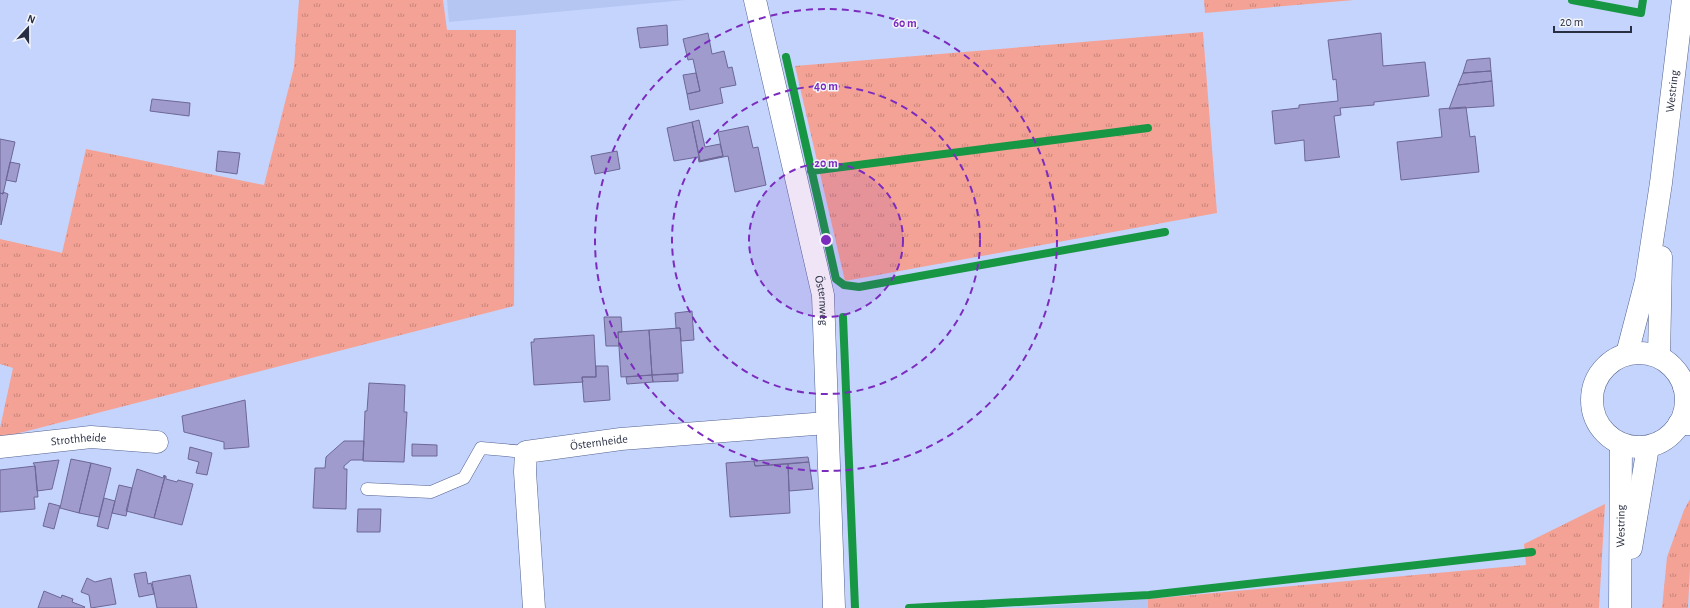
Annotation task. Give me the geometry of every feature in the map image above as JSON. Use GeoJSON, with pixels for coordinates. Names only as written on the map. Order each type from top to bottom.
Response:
{"type":"FeatureCollection","features":[{"type":"Feature","properties":{"kind":"street","name":"Westring"},"geometry":{"type":"LineString","coordinates":[[1627,354],[1646,281],[1662,183],[1683,0]]}},
{"type":"Feature","properties":{"kind":"street","name":"Östernweg"},"geometry":{"type":"LineString","coordinates":[[754,2],[822,295],[834,608]]}},
{"type":"Feature","properties":{"kind":"street","name":"Westring"},"geometry":{"type":"LineString","coordinates":[[1659,357],[1662,183]]}},
{"type":"Feature","properties":{"kind":"street"},"geometry":{"type":"LineString","coordinates":[[1643,353],[1659,357],[1675,369],[1687,387],[1685,424],[1666,439],[1648,447],[1621,444],[1606,434],[1596,421],[1592,405],[1593,388],[1600,373],[1612,361],[1627,354],[1643,353]]}},
{"type":"Feature","properties":{"kind":"street","name":"Östernheide"},"geometry":{"type":"LineString","coordinates":[[526,452],[621,439],[827,423]]}},
{"type":"Feature","properties":{"kind":"street","name":"Strothheide"},"geometry":{"type":"LineString","coordinates":[[0,447],[91,437],[157,442]]}},
{"type":"Feature","properties":{"kind":"street","name":"Westring"},"geometry":{"type":"LineString","coordinates":[[1620,608],[1621,444]]}},
{"type":"Feature","properties":{"kind":"street","name":"Westring"},"geometry":{"type":"LineString","coordinates":[[1620,608],[1648,447]]}},
{"type":"Feature","properties":{"kind":"street"},"geometry":{"type":"LineString","coordinates":[[526,452],[534,608]]}},
{"type":"Feature","properties":{"kind":"lane"},"geometry":{"type":"LineString","coordinates":[[367,490],[431,492],[464,478],[481,448],[526,452]]}},
{"type":"Feature","properties":{"kind":"shaded area"},"geometry":{"type":"Polygon","coordinates":[[[447,0],[685,0],[449,22],[447,0]]]}},
{"type":"Feature","properties":{"kind":"shaded area"},"geometry":{"type":"Polygon","coordinates":[[[1148,599],[1148,608],[1016,608],[1148,599]]]}},
{"type":"Feature","properties":{"kind":"green space"},"geometry":{"type":"Polygon","coordinates":[[[299,0],[443,0],[447,30],[516,30],[514,306],[0,438],[0,428],[13,368],[0,364],[0,239],[62,253],[86,149],[264,185],[294,67],[299,0]]]}},
{"type":"Feature","properties":{"kind":"green space"},"geometry":{"type":"Polygon","coordinates":[[[1204,0],[1354,0],[1205,13],[1204,0]]]}},
{"type":"Feature","properties":{"kind":"green space"},"geometry":{"type":"Polygon","coordinates":[[[1203,32],[1217,213],[845,281],[795,66],[1203,32]]]}},
{"type":"Feature","properties":{"kind":"green space"},"geometry":{"type":"Polygon","coordinates":[[[1690,499],[1690,568],[1688,608],[1662,608],[1667,557],[1684,510],[1690,499]]]}},
{"type":"Feature","properties":{"kind":"green space"},"geometry":{"type":"Polygon","coordinates":[[[1605,504],[1599,608],[1148,608],[1148,599],[1526,565],[1524,544],[1605,504]]]}},
{"type":"Feature","properties":{"kind":"building"},"geometry":{"type":"Polygon","coordinates":[[[667,25],[668,45],[640,48],[637,28],[667,25]]]}},
{"type":"Feature","properties":{"kind":"building"},"geometry":{"type":"Polygon","coordinates":[[[708,33],[712,54],[724,51],[728,68],[732,67],[736,85],[720,88],[723,103],[690,110],[687,94],[700,91],[693,59],[688,60],[683,39],[708,33]]]}},
{"type":"Feature","properties":{"kind":"building"},"geometry":{"type":"Polygon","coordinates":[[[1381,33],[1383,66],[1425,62],[1429,96],[1374,102],[1374,105],[1340,108],[1341,115],[1334,116],[1340,157],[1305,161],[1304,140],[1275,144],[1272,111],[1299,108],[1299,105],[1338,101],[1336,79],[1333,80],[1328,40],[1381,33]]]}},
{"type":"Feature","properties":{"kind":"building"},"geometry":{"type":"Polygon","coordinates":[[[1490,58],[1491,71],[1463,73],[1467,60],[1490,58]]]}},
{"type":"Feature","properties":{"kind":"building"},"geometry":{"type":"Polygon","coordinates":[[[1491,71],[1492,81],[1458,85],[1463,73],[1491,71]]]}},
{"type":"Feature","properties":{"kind":"building"},"geometry":{"type":"Polygon","coordinates":[[[696,73],[700,91],[687,94],[683,75],[696,73]]]}},
{"type":"Feature","properties":{"kind":"building"},"geometry":{"type":"Polygon","coordinates":[[[1492,81],[1494,106],[1449,109],[1458,85],[1492,81]]]}},
{"type":"Feature","properties":{"kind":"building"},"geometry":{"type":"Polygon","coordinates":[[[152,99],[190,103],[189,116],[150,111],[152,99]]]}},
{"type":"Feature","properties":{"kind":"building"},"geometry":{"type":"Polygon","coordinates":[[[1466,107],[1470,137],[1475,136],[1479,172],[1401,180],[1397,142],[1442,137],[1439,109],[1466,107]]]}},
{"type":"Feature","properties":{"kind":"building"},"geometry":{"type":"Polygon","coordinates":[[[699,120],[705,147],[720,144],[723,156],[700,161],[692,122],[699,120]]]}},
{"type":"Feature","properties":{"kind":"building"},"geometry":{"type":"Polygon","coordinates":[[[692,122],[700,161],[723,156],[718,132],[748,126],[753,148],[758,147],[766,185],[735,192],[728,156],[699,162],[698,157],[674,161],[667,128],[692,122]]]}},
{"type":"Feature","properties":{"kind":"building"},"geometry":{"type":"Polygon","coordinates":[[[0,139],[15,142],[3,194],[0,193],[0,139]]]}},
{"type":"Feature","properties":{"kind":"building"},"geometry":{"type":"Polygon","coordinates":[[[218,151],[240,153],[237,174],[216,171],[218,151]]]}},
{"type":"Feature","properties":{"kind":"building"},"geometry":{"type":"Polygon","coordinates":[[[617,151],[620,169],[595,174],[591,156],[617,151]]]}},
{"type":"Feature","properties":{"kind":"building"},"geometry":{"type":"Polygon","coordinates":[[[10,162],[20,164],[16,182],[6,180],[10,162]]]}},
{"type":"Feature","properties":{"kind":"building"},"geometry":{"type":"Polygon","coordinates":[[[3,192],[8,194],[1,225],[0,193],[3,194],[3,192]]]}},
{"type":"Feature","properties":{"kind":"building"},"geometry":{"type":"Polygon","coordinates":[[[692,311],[694,340],[681,341],[680,328],[676,328],[675,313],[692,311]]]}},
{"type":"Feature","properties":{"kind":"building"},"geometry":{"type":"Polygon","coordinates":[[[604,317],[621,317],[622,332],[618,332],[619,346],[606,346],[604,317]]]}},
{"type":"Feature","properties":{"kind":"building"},"geometry":{"type":"Polygon","coordinates":[[[680,328],[683,373],[652,375],[649,330],[680,328]]]}},
{"type":"Feature","properties":{"kind":"building"},"geometry":{"type":"Polygon","coordinates":[[[649,330],[652,375],[621,377],[618,332],[649,330]]]}},
{"type":"Feature","properties":{"kind":"building"},"geometry":{"type":"Polygon","coordinates":[[[594,335],[596,377],[582,377],[583,382],[534,385],[531,342],[534,342],[534,339],[594,335]]]}},
{"type":"Feature","properties":{"kind":"building"},"geometry":{"type":"Polygon","coordinates":[[[596,366],[608,366],[610,400],[584,402],[582,377],[596,377],[596,366]]]}},
{"type":"Feature","properties":{"kind":"building"},"geometry":{"type":"Polygon","coordinates":[[[678,374],[678,381],[653,382],[652,375],[678,374]]]}},
{"type":"Feature","properties":{"kind":"building"},"geometry":{"type":"Polygon","coordinates":[[[652,375],[653,382],[627,384],[626,377],[652,375]]]}},
{"type":"Feature","properties":{"kind":"building"},"geometry":{"type":"Polygon","coordinates":[[[369,383],[405,385],[404,412],[407,412],[404,462],[363,461],[365,411],[367,411],[369,383]]]}},
{"type":"Feature","properties":{"kind":"building"},"geometry":{"type":"Polygon","coordinates":[[[245,400],[249,447],[224,449],[224,442],[184,432],[182,416],[245,400]]]}},
{"type":"Feature","properties":{"kind":"building"},"geometry":{"type":"Polygon","coordinates":[[[344,441],[364,441],[363,460],[351,460],[344,466],[344,469],[347,469],[346,509],[313,508],[315,468],[325,468],[326,457],[344,441]]]}},
{"type":"Feature","properties":{"kind":"building"},"geometry":{"type":"Polygon","coordinates":[[[412,444],[437,445],[437,456],[412,456],[412,444]]]}},
{"type":"Feature","properties":{"kind":"building"},"geometry":{"type":"Polygon","coordinates":[[[190,447],[212,453],[207,475],[196,473],[199,462],[188,459],[190,447]]]}},
{"type":"Feature","properties":{"kind":"building"},"geometry":{"type":"Polygon","coordinates":[[[808,457],[809,462],[755,466],[754,461],[808,457]]]}},
{"type":"Feature","properties":{"kind":"building"},"geometry":{"type":"Polygon","coordinates":[[[71,459],[91,463],[79,513],[60,508],[71,459]]]}},
{"type":"Feature","properties":{"kind":"building"},"geometry":{"type":"Polygon","coordinates":[[[59,460],[52,489],[37,491],[35,466],[33,463],[59,460]]]}},
{"type":"Feature","properties":{"kind":"building"},"geometry":{"type":"Polygon","coordinates":[[[754,461],[755,466],[788,464],[790,513],[730,517],[726,463],[754,461]]]}},
{"type":"Feature","properties":{"kind":"building"},"geometry":{"type":"Polygon","coordinates":[[[809,462],[813,489],[789,491],[788,464],[809,462]]]}},
{"type":"Feature","properties":{"kind":"building"},"geometry":{"type":"Polygon","coordinates":[[[91,463],[111,468],[99,517],[79,513],[91,463]]]}},
{"type":"Feature","properties":{"kind":"building"},"geometry":{"type":"Polygon","coordinates":[[[35,466],[38,497],[34,497],[35,509],[0,512],[0,470],[35,466]]]}},
{"type":"Feature","properties":{"kind":"building"},"geometry":{"type":"Polygon","coordinates":[[[137,469],[163,478],[164,475],[165,476],[154,518],[126,511],[137,469]]]}},
{"type":"Feature","properties":{"kind":"building"},"geometry":{"type":"Polygon","coordinates":[[[165,476],[166,479],[177,482],[178,480],[193,484],[182,525],[154,518],[165,476]]]}},
{"type":"Feature","properties":{"kind":"building"},"geometry":{"type":"Polygon","coordinates":[[[119,485],[132,488],[126,516],[112,513],[119,485]]]}},
{"type":"Feature","properties":{"kind":"building"},"geometry":{"type":"Polygon","coordinates":[[[104,498],[115,501],[108,529],[97,526],[104,498]]]}},
{"type":"Feature","properties":{"kind":"building"},"geometry":{"type":"Polygon","coordinates":[[[49,503],[60,506],[54,529],[43,526],[49,503]]]}},
{"type":"Feature","properties":{"kind":"building"},"geometry":{"type":"Polygon","coordinates":[[[358,509],[381,509],[380,532],[357,532],[358,509]]]}},
{"type":"Feature","properties":{"kind":"building"},"geometry":{"type":"Polygon","coordinates":[[[146,572],[148,584],[151,583],[154,594],[139,597],[134,574],[146,572]]]}},
{"type":"Feature","properties":{"kind":"building"},"geometry":{"type":"Polygon","coordinates":[[[190,575],[197,608],[157,608],[152,582],[190,575]]]}},
{"type":"Feature","properties":{"kind":"building"},"geometry":{"type":"Polygon","coordinates":[[[87,578],[95,582],[111,578],[116,604],[91,608],[89,595],[81,592],[87,578]]]}},
{"type":"Feature","properties":{"kind":"building"},"geometry":{"type":"Polygon","coordinates":[[[44,591],[61,598],[62,595],[73,599],[72,602],[85,607],[38,608],[44,591]]]}},
{"type":"Feature","properties":{"kind":"waterway"},"geometry":{"type":"LineString","coordinates":[[1572,0],[1641,13],[1643,0]]}},
{"type":"Feature","properties":{"kind":"waterway"},"geometry":{"type":"LineString","coordinates":[[786,57],[836,279],[844,285],[859,287],[1165,232]]}},
{"type":"Feature","properties":{"kind":"waterway"},"geometry":{"type":"LineString","coordinates":[[811,171],[1148,128]]}},
{"type":"Feature","properties":{"kind":"waterway"},"geometry":{"type":"LineString","coordinates":[[843,317],[855,608]]}},
{"type":"Feature","properties":{"kind":"waterway"},"geometry":{"type":"LineString","coordinates":[[909,608],[1149,595],[1532,552]]}}]}
